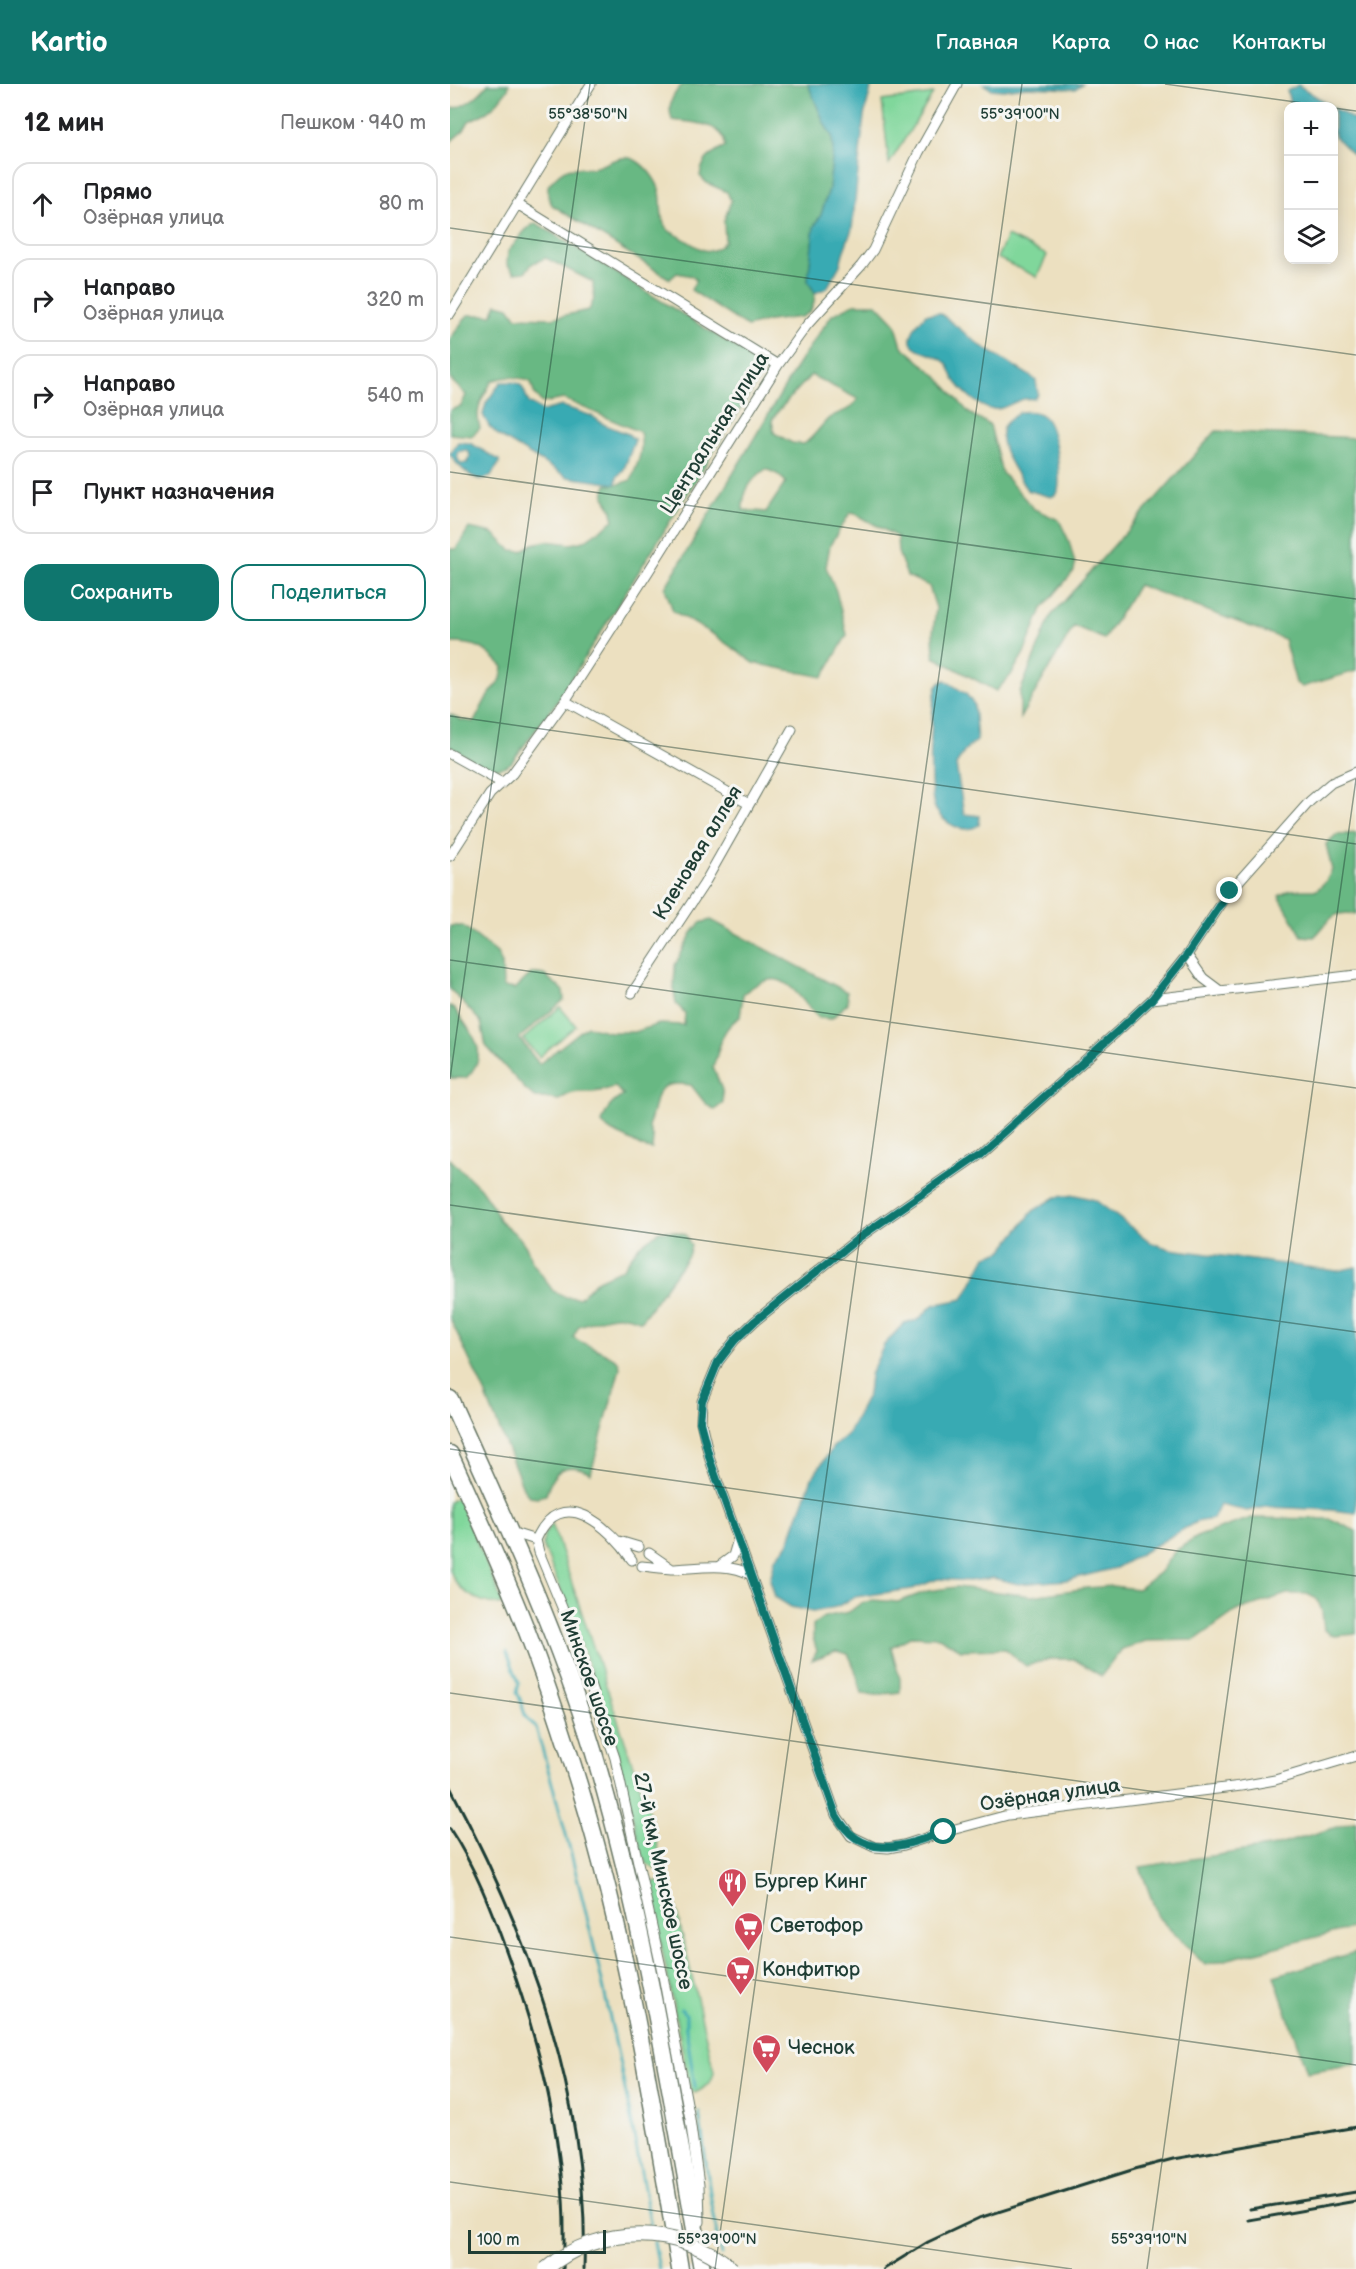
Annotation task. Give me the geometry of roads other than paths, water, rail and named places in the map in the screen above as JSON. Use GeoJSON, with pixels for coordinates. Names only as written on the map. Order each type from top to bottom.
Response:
{"type":"FeatureCollection","features":[{"type":"Feature","properties":{"kind":"highway","name":"Минское шоссе"},"geometry":{"type":"LineString","coordinates":[[450,1399],[510,1532],[577,1703],[606,1796],[633,1904],[676,2126]]}},
{"type":"Feature","properties":{"kind":"highway"},"geometry":{"type":"LineString","coordinates":[[450,1454],[494,1551],[530,1640],[580,1790],[618,1935],[680,2269]]}},
{"type":"Feature","properties":{"kind":"highway","name":"27-й км, Минское шоссе"},"geometry":{"type":"LineString","coordinates":[[676,2126],[702,2269]]}},
{"type":"Feature","properties":{"kind":"main road"},"geometry":{"type":"LineString","coordinates":[[546,2269],[562,2257],[600,2240],[642,2235],[691,2245],[718,2257],[732,2269]]}},
{"type":"Feature","properties":{"kind":"street"},"geometry":{"type":"LineString","coordinates":[[450,314],[591,84]]}},
{"type":"Feature","properties":{"kind":"street","name":"Центральная улица"},"geometry":{"type":"LineString","coordinates":[[450,856],[490,794],[512,774],[565,701],[778,365],[807,325],[873,250],[919,152],[957,84]]}},
{"type":"Feature","properties":{"kind":"street"},"geometry":{"type":"LineString","coordinates":[[517,204],[778,365]]}},
{"type":"Feature","properties":{"kind":"street"},"geometry":{"type":"LineString","coordinates":[[565,701],[749,804]]}},
{"type":"Feature","properties":{"kind":"street","name":"Кленовая аллея"},"geometry":{"type":"LineString","coordinates":[[632,993],[704,884],[792,729]]}},
{"type":"Feature","properties":{"kind":"street"},"geometry":{"type":"LineString","coordinates":[[450,754],[502,783]]}},
{"type":"Feature","properties":{"kind":"street","name":"Озёрная улица"},"geometry":{"type":"LineString","coordinates":[[1356,772],[1331,783],[1310,801],[1230,891],[1187,955],[1152,999],[981,1153],[860,1237],[755,1321],[735,1340],[718,1362],[708,1384],[702,1401],[700,1422],[710,1460],[836,1815],[851,1836],[874,1847],[888,1848],[1008,1815],[1241,1786],[1275,1780],[1356,1755]]}},
{"type":"Feature","properties":{"kind":"street"},"geometry":{"type":"LineString","coordinates":[[1187,955],[1203,978],[1219,990]]}},
{"type":"Feature","properties":{"kind":"street"},"geometry":{"type":"LineString","coordinates":[[1152,999],[1356,975]]}},
{"type":"Feature","properties":{"kind":"street"},"geometry":{"type":"LineString","coordinates":[[510,1532],[537,1540],[541,1529],[551,1518],[566,1512],[587,1516],[607,1529],[619,1541],[632,1560]]}},
{"type":"Feature","properties":{"kind":"street"},"geometry":{"type":"LineString","coordinates":[[717,1568],[733,1556],[738,1539]]}},
{"type":"Feature","properties":{"kind":"street","name":"27-й км, Минское шоссе"},"geometry":{"type":"LineString","coordinates":[[537,1540],[539,1552],[589,1679],[619,1776],[663,1976],[690,2119],[699,2186],[702,2269]]}},
{"type":"Feature","properties":{"kind":"street"},"geometry":{"type":"LineString","coordinates":[[619,1541],[639,1547]]}},
{"type":"Feature","properties":{"kind":"street"},"geometry":{"type":"LineString","coordinates":[[649,1552],[672,1569]]}},
{"type":"Feature","properties":{"kind":"street"},"geometry":{"type":"LineString","coordinates":[[642,1566],[672,1569],[738,1569],[751,1575]]}},
{"type":"Feature","properties":{"kind":"water"},"geometry":{"type":"Polygon","coordinates":[[[808,84],[872,84],[864,116],[852,229],[840,265],[827,288],[815,293],[808,281],[814,227],[821,215],[829,189],[833,149],[832,136],[808,84]]]}},
{"type":"Feature","properties":{"kind":"water"},"geometry":{"type":"Polygon","coordinates":[[[983,84],[1082,84],[1075,89],[1026,87],[1003,90],[991,89],[983,84]]]}},
{"type":"Feature","properties":{"kind":"water"},"geometry":{"type":"Polygon","coordinates":[[[1298,85],[1325,102],[1290,102],[1287,91],[1298,85]]]}},
{"type":"Feature","properties":{"kind":"water"},"geometry":{"type":"Polygon","coordinates":[[[1338,110],[1356,121],[1356,158],[1338,140],[1338,110]]]}},
{"type":"Feature","properties":{"kind":"water"},"geometry":{"type":"Polygon","coordinates":[[[940,313],[981,346],[1032,377],[1036,381],[1038,394],[1034,399],[1023,399],[996,409],[985,407],[961,388],[946,363],[913,345],[912,334],[926,314],[940,313]]]}},
{"type":"Feature","properties":{"kind":"water"},"geometry":{"type":"Polygon","coordinates":[[[501,382],[514,382],[521,385],[529,403],[543,411],[562,406],[592,416],[605,425],[628,434],[635,440],[624,469],[617,477],[616,484],[567,477],[499,436],[489,426],[483,415],[486,403],[501,382]]]}},
{"type":"Feature","properties":{"kind":"water"},"geometry":{"type":"Polygon","coordinates":[[[1020,412],[1041,414],[1051,430],[1057,454],[1059,487],[1057,494],[1051,497],[1027,490],[1005,452],[1002,435],[1004,425],[1020,412]]]}},
{"type":"Feature","properties":{"kind":"water"},"geometry":{"type":"Polygon","coordinates":[[[458,442],[470,443],[499,460],[499,464],[489,477],[477,478],[464,471],[450,454],[458,442]],[[466,450],[457,452],[461,464],[467,463],[470,457],[466,450]]]}},
{"type":"Feature","properties":{"kind":"water"},"geometry":{"type":"Polygon","coordinates":[[[945,680],[966,694],[974,704],[977,741],[966,749],[956,765],[964,814],[980,816],[979,825],[973,828],[961,828],[944,820],[936,810],[933,801],[931,751],[934,699],[936,688],[945,680]]]}},
{"type":"Feature","properties":{"kind":"water"},"geometry":{"type":"Polygon","coordinates":[[[1076,1195],[1095,1200],[1152,1243],[1170,1249],[1337,1271],[1356,1267],[1356,1513],[1266,1507],[1247,1511],[1220,1505],[1213,1519],[1196,1522],[1116,1568],[1067,1580],[1018,1584],[993,1578],[969,1581],[938,1579],[912,1589],[855,1597],[836,1607],[813,1612],[791,1607],[775,1597],[770,1580],[775,1559],[788,1544],[812,1478],[833,1447],[847,1435],[868,1394],[870,1375],[884,1345],[904,1323],[918,1320],[933,1305],[963,1299],[986,1256],[1002,1251],[1033,1211],[1056,1197],[1076,1195]]]}},
{"type":"Feature","properties":{"kind":"waterway"},"geometry":{"type":"LineString","coordinates":[[507,1652],[519,1683],[517,1692],[525,1715],[536,1728],[587,1916],[628,2105],[652,2233]]}},
{"type":"Feature","properties":{"kind":"waterway"},"geometry":{"type":"LineString","coordinates":[[681,2009],[686,2014],[686,2029],[695,2087]]}},
{"type":"Feature","properties":{"kind":"waterway"},"geometry":{"type":"LineString","coordinates":[[699,2112],[721,2255]]}},
{"type":"Feature","properties":{"kind":"waterway"},"geometry":{"type":"LineString","coordinates":[[654,2242],[659,2269]]}},
{"type":"Feature","properties":{"kind":"railway"},"geometry":{"type":"LineString","coordinates":[[450,1787],[505,1901],[529,1959],[549,2019],[565,2080],[577,2142],[583,2205],[584,2269]]}},
{"type":"Feature","properties":{"kind":"railway"},"geometry":{"type":"LineString","coordinates":[[450,1829],[482,1889],[532,2030],[558,2148],[564,2229],[563,2269]]}},
{"type":"Feature","properties":{"kind":"railway"},"geometry":{"type":"LineString","coordinates":[[884,2269],[928,2242],[979,2218],[1135,2169],[1173,2159],[1356,2127]]}},
{"type":"Feature","properties":{"kind":"railway"},"geometry":{"type":"LineString","coordinates":[[1250,2209],[1356,2192]]}},
{"type":"Feature","properties":{"kind":"railway"},"geometry":{"type":"LineString","coordinates":[[1249,2220],[1356,2201]]}},
{"type":"Feature","properties":{"kind":"place","name":"Бургер Кинг"},"geometry":{"type":"Point","coordinates":[733,1908]}},
{"type":"Feature","properties":{"kind":"place","name":"Светофор"},"geometry":{"type":"Point","coordinates":[749,1952]}},
{"type":"Feature","properties":{"kind":"place","name":"Конфитюр"},"geometry":{"type":"Point","coordinates":[741,1996]}},
{"type":"Feature","properties":{"kind":"place","name":"Чеснок"},"geometry":{"type":"Point","coordinates":[767,2074]}}]}
